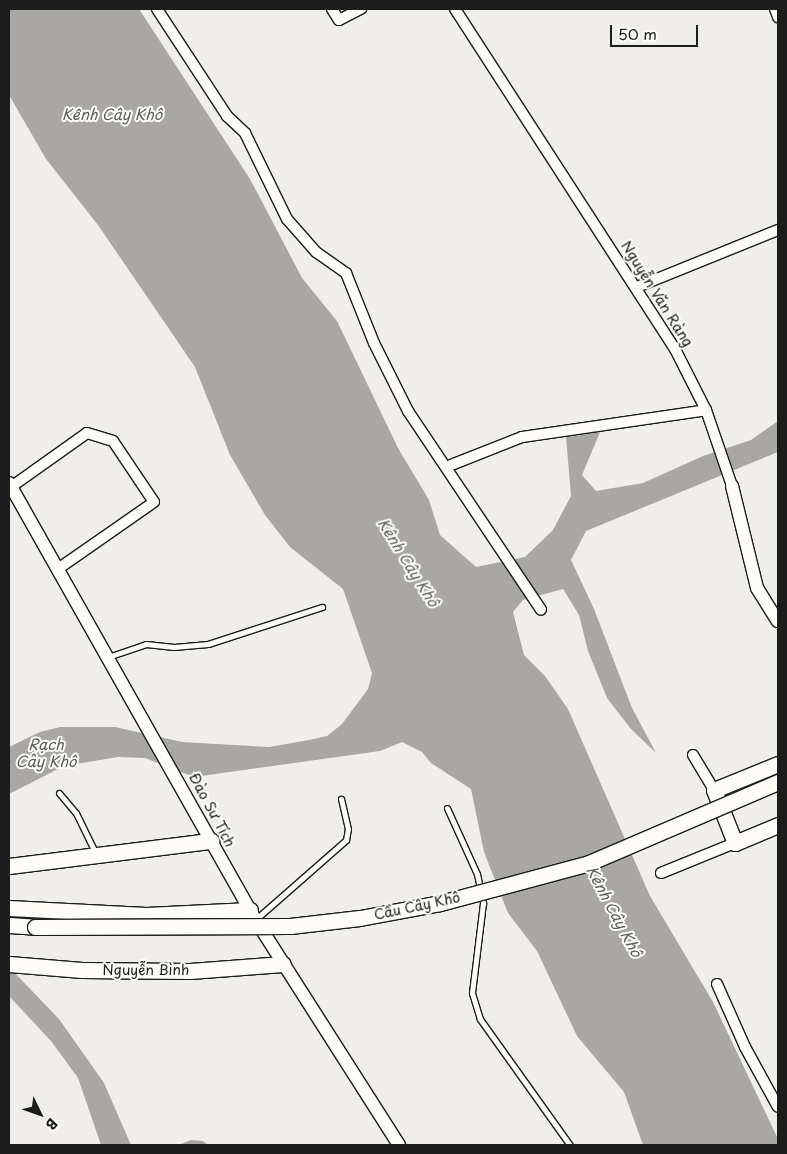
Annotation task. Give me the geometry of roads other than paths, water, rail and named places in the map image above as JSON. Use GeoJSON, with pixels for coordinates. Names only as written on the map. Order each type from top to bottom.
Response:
{"type":"FeatureCollection","features":[{"type":"Feature","properties":{"kind":"main road"},"geometry":{"type":"LineString","coordinates":[[778,764],[714,790],[735,843],[778,825]]}},
{"type":"Feature","properties":{"kind":"main road","name":"Cầu Cây Khô"},"geometry":{"type":"LineString","coordinates":[[9,925],[290,926],[360,918],[440,903],[589,863],[778,782]]}},
{"type":"Feature","properties":{"kind":"main road"},"geometry":{"type":"LineString","coordinates":[[9,866],[211,840]]}},
{"type":"Feature","properties":{"kind":"main road"},"geometry":{"type":"LineString","coordinates":[[9,908],[146,915],[253,915]]}},
{"type":"Feature","properties":{"kind":"main road","name":"Nguyễn Bình"},"geometry":{"type":"LineString","coordinates":[[9,964],[82,970],[190,971],[283,964]]}},
{"type":"Feature","properties":{"kind":"street"},"geometry":{"type":"LineString","coordinates":[[157,9],[227,116],[245,133],[287,219],[316,252],[346,273],[374,343],[408,411],[446,467],[470,508],[504,551],[541,610]]}},
{"type":"Feature","properties":{"kind":"street"},"geometry":{"type":"LineString","coordinates":[[332,9],[339,20],[361,9]]}},
{"type":"Feature","properties":{"kind":"street","name":"Nguyễn Văn Ràng"},"geometry":{"type":"LineString","coordinates":[[455,9],[637,287],[675,349],[706,410],[716,436],[732,486],[757,588],[778,621]]}},
{"type":"Feature","properties":{"kind":"street"},"geometry":{"type":"LineString","coordinates":[[775,9],[778,17]]}},
{"type":"Feature","properties":{"kind":"street"},"geometry":{"type":"LineString","coordinates":[[637,287],[778,230]]}},
{"type":"Feature","properties":{"kind":"street"},"geometry":{"type":"LineString","coordinates":[[446,467],[522,437],[706,410]]}},
{"type":"Feature","properties":{"kind":"street"},"geometry":{"type":"LineString","coordinates":[[10,485],[87,433],[113,441],[154,502],[58,569]]}},
{"type":"Feature","properties":{"kind":"street","name":"Đào Sư Tích"},"geometry":{"type":"LineString","coordinates":[[10,485],[174,771],[253,915],[399,1145]]}},
{"type":"Feature","properties":{"kind":"street"},"geometry":{"type":"LineString","coordinates":[[693,755],[714,790]]}},
{"type":"Feature","properties":{"kind":"street"},"geometry":{"type":"LineString","coordinates":[[661,873],[735,843]]}},
{"type":"Feature","properties":{"kind":"street"},"geometry":{"type":"LineString","coordinates":[[717,984],[745,1047],[778,1107]]}},
{"type":"Feature","properties":{"kind":"lane"},"geometry":{"type":"LineString","coordinates":[[107,657],[146,644],[174,647],[208,644],[322,607]]}},
{"type":"Feature","properties":{"kind":"lane"},"geometry":{"type":"LineString","coordinates":[[59,794],[76,813],[96,854]]}},
{"type":"Feature","properties":{"kind":"lane"},"geometry":{"type":"LineString","coordinates":[[253,915],[346,840],[348,829],[341,800]]}},
{"type":"Feature","properties":{"kind":"lane"},"geometry":{"type":"LineString","coordinates":[[447,808],[477,874],[483,903],[472,993],[480,1019],[570,1145]]}},
{"type":"Feature","properties":{"kind":"water","name":"Kênh Cây Khô"},"geometry":{"type":"Polygon","coordinates":[[[9,9],[139,9],[250,179],[302,278],[337,321],[398,448],[429,500],[440,535],[476,567],[525,557],[553,530],[571,496],[566,437],[600,432],[582,475],[596,491],[643,483],[703,456],[751,440],[778,421],[778,452],[586,531],[571,560],[594,609],[632,708],[656,753],[631,729],[607,698],[588,651],[579,615],[563,589],[523,600],[513,612],[524,655],[545,676],[568,709],[650,896],[713,1002],[778,1139],[778,1145],[643,1145],[624,1092],[577,1036],[537,951],[508,913],[484,852],[471,789],[431,763],[422,752],[402,742],[380,751],[194,777],[145,758],[118,757],[64,766],[9,794],[9,747],[40,732],[60,727],[115,727],[182,742],[269,747],[309,740],[327,736],[342,724],[368,689],[372,673],[343,589],[290,547],[265,515],[230,455],[195,367],[98,225],[46,159],[9,95],[9,9]]]}},
{"type":"Feature","properties":{"kind":"water"},"geometry":{"type":"Polygon","coordinates":[[[9,967],[59,1019],[104,1083],[131,1145],[101,1145],[78,1078],[51,1041],[9,996],[9,967]]]}},
{"type":"Feature","properties":{"kind":"water"},"geometry":{"type":"Polygon","coordinates":[[[191,1140],[203,1141],[208,1145],[178,1145],[191,1140]]]}},
{"type":"Feature","properties":{"kind":"water label","name":"Rạch Cây Khô"},"geometry":{"type":"Point","coordinates":[46,752]}}]}
